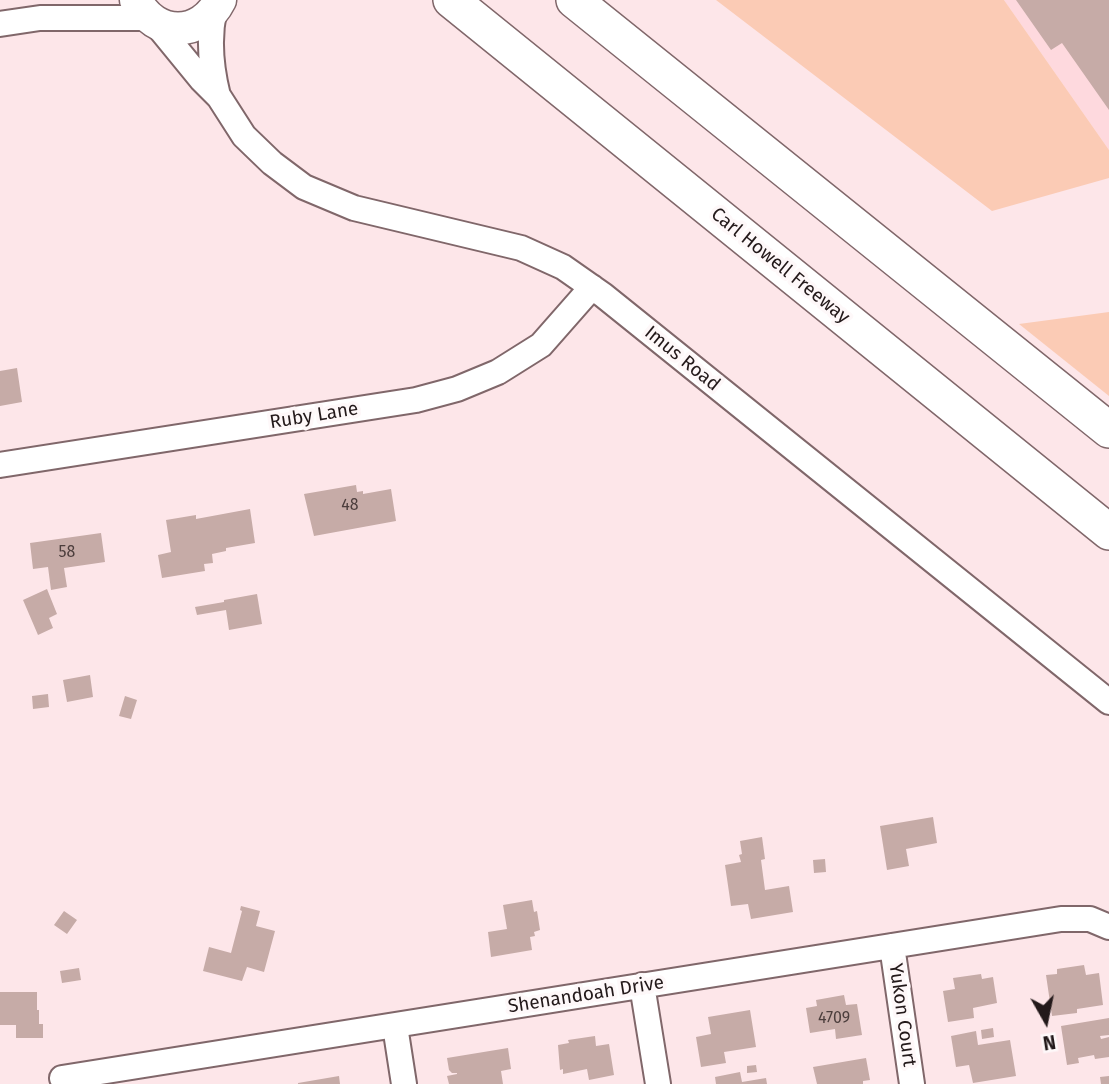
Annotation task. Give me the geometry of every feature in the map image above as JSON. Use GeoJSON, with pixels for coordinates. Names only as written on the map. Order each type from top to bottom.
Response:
{"type":"FeatureCollection","features":[{"type":"Feature","properties":{"kind":"highway","name":"Carl Howell Freeway"},"geometry":{"type":"LineString","coordinates":[[451,0],[1109,533]]}},
{"type":"Feature","properties":{"kind":"highway"},"geometry":{"type":"LineString","coordinates":[[574,0],[1109,430]]}},
{"type":"Feature","properties":{"kind":"main road"},"geometry":{"type":"LineString","coordinates":[[147,14],[175,29],[196,25],[219,4]]}},
{"type":"Feature","properties":{"kind":"street"},"geometry":{"type":"LineString","coordinates":[[40,18],[84,0]]}},
{"type":"Feature","properties":{"kind":"street","name":"Imus Road"},"geometry":{"type":"LineString","coordinates":[[219,4],[211,29],[210,47],[213,76],[219,97]]}},
{"type":"Feature","properties":{"kind":"street"},"geometry":{"type":"LineString","coordinates":[[0,24],[40,18],[147,14]]}},
{"type":"Feature","properties":{"kind":"street","name":"Imus Road"},"geometry":{"type":"LineString","coordinates":[[147,14],[219,97],[244,136],[272,163],[304,187],[354,208],[521,248],[563,267],[592,287],[1109,702]]}},
{"type":"Feature","properties":{"kind":"street","name":"Ruby Lane"},"geometry":{"type":"LineString","coordinates":[[0,465],[416,400],[457,388],[498,372],[541,345],[592,287]]}},
{"type":"Feature","properties":{"kind":"street","name":"Shenandoah Drive"},"geometry":{"type":"LineString","coordinates":[[62,1078],[147,1074],[395,1026],[1061,919],[1090,919],[1109,927]]}},
{"type":"Feature","properties":{"kind":"street","name":"Yukon Court"},"geometry":{"type":"LineString","coordinates":[[892,946],[912,1084]]}},
{"type":"Feature","properties":{"kind":"street"},"geometry":{"type":"LineString","coordinates":[[642,985],[658,1084]]}},
{"type":"Feature","properties":{"kind":"street"},"geometry":{"type":"LineString","coordinates":[[395,1026],[404,1084]]}},
{"type":"Feature","properties":{"kind":"shaded area"},"geometry":{"type":"Polygon","coordinates":[[[716,0],[1004,0],[1109,150],[1109,178],[992,211],[716,0]]]}},
{"type":"Feature","properties":{"kind":"shaded area"},"geometry":{"type":"Polygon","coordinates":[[[1004,0],[1109,0],[1109,150],[1004,0]]]}},
{"type":"Feature","properties":{"kind":"shaded area"},"geometry":{"type":"Polygon","coordinates":[[[1109,312],[1109,396],[1019,324],[1109,312]]]}},
{"type":"Feature","properties":{"kind":"building"},"geometry":{"type":"Polygon","coordinates":[[[1016,0],[1109,0],[1109,110],[1062,43],[1051,50],[1016,0]]]}},
{"type":"Feature","properties":{"kind":"building"},"geometry":{"type":"Polygon","coordinates":[[[17,368],[22,402],[0,406],[0,371],[17,368]]]}},
{"type":"Feature","properties":{"kind":"building"},"geometry":{"type":"Polygon","coordinates":[[[356,485],[357,492],[363,491],[363,494],[391,489],[396,521],[314,536],[304,494],[356,485]]]}},
{"type":"Feature","properties":{"kind":"building"},"geometry":{"type":"Polygon","coordinates":[[[250,509],[255,543],[226,548],[226,551],[212,554],[213,563],[204,564],[205,571],[162,578],[158,555],[171,552],[166,520],[196,515],[196,519],[250,509]]]}},
{"type":"Feature","properties":{"kind":"building"},"geometry":{"type":"Polygon","coordinates":[[[101,533],[105,562],[64,568],[67,587],[51,590],[48,567],[33,569],[30,543],[101,533]]]}},
{"type":"Feature","properties":{"kind":"building"},"geometry":{"type":"Polygon","coordinates":[[[47,589],[57,614],[49,618],[53,628],[38,635],[23,600],[47,589]]]}},
{"type":"Feature","properties":{"kind":"building"},"geometry":{"type":"Polygon","coordinates":[[[257,594],[262,624],[229,630],[226,610],[197,615],[195,607],[257,594]]]}},
{"type":"Feature","properties":{"kind":"building"},"geometry":{"type":"Polygon","coordinates":[[[90,675],[93,697],[67,702],[63,680],[90,675]]]}},
{"type":"Feature","properties":{"kind":"building"},"geometry":{"type":"Polygon","coordinates":[[[48,694],[49,707],[33,709],[32,696],[48,694]]]}},
{"type":"Feature","properties":{"kind":"building"},"geometry":{"type":"Polygon","coordinates":[[[125,696],[137,700],[131,719],[119,716],[125,696]]]}},
{"type":"Feature","properties":{"kind":"building"},"geometry":{"type":"Polygon","coordinates":[[[933,817],[937,843],[906,849],[909,866],[887,870],[880,826],[933,817]]]}},
{"type":"Feature","properties":{"kind":"building"},"geometry":{"type":"Polygon","coordinates":[[[762,837],[765,859],[761,860],[765,890],[789,886],[793,912],[751,919],[748,904],[731,906],[725,865],[741,862],[740,841],[762,837]]]}},
{"type":"Feature","properties":{"kind":"building"},"geometry":{"type":"Polygon","coordinates":[[[825,859],[826,872],[814,873],[813,860],[825,859]]]}},
{"type":"Feature","properties":{"kind":"building"},"geometry":{"type":"Polygon","coordinates":[[[532,900],[540,930],[530,937],[532,950],[491,957],[488,932],[507,929],[503,905],[532,900]]]}},
{"type":"Feature","properties":{"kind":"building"},"geometry":{"type":"Polygon","coordinates":[[[241,906],[260,911],[256,926],[275,931],[264,972],[247,967],[242,981],[203,971],[209,947],[231,953],[241,906]]]}},
{"type":"Feature","properties":{"kind":"building"},"geometry":{"type":"Polygon","coordinates":[[[64,911],[77,920],[67,934],[54,925],[64,911]]]}},
{"type":"Feature","properties":{"kind":"building"},"geometry":{"type":"Polygon","coordinates":[[[1084,965],[1086,975],[1099,973],[1103,1005],[1077,1009],[1077,1013],[1052,1016],[1046,975],[1057,974],[1057,969],[1084,965]]]}},
{"type":"Feature","properties":{"kind":"building"},"geometry":{"type":"Polygon","coordinates":[[[79,968],[81,980],[62,983],[60,971],[79,968]]]}},
{"type":"Feature","properties":{"kind":"building"},"geometry":{"type":"Polygon","coordinates":[[[981,974],[982,979],[993,977],[997,1003],[973,1008],[974,1018],[948,1022],[943,991],[955,989],[953,978],[981,974]]]}},
{"type":"Feature","properties":{"kind":"building"},"geometry":{"type":"Polygon","coordinates":[[[0,992],[37,992],[37,1010],[39,1024],[43,1024],[43,1038],[16,1038],[16,1025],[0,1025],[0,992]]]}},
{"type":"Feature","properties":{"kind":"building"},"geometry":{"type":"Polygon","coordinates":[[[844,995],[846,1005],[857,1004],[862,1035],[836,1039],[835,1029],[810,1033],[806,1008],[817,1006],[816,1000],[844,995]]]}},
{"type":"Feature","properties":{"kind":"building"},"geometry":{"type":"Polygon","coordinates":[[[750,1010],[756,1047],[724,1052],[726,1063],[701,1067],[696,1037],[711,1034],[708,1017],[750,1010]]]}},
{"type":"Feature","properties":{"kind":"building"},"geometry":{"type":"Polygon","coordinates":[[[1109,1018],[1109,1035],[1100,1036],[1101,1039],[1109,1037],[1109,1057],[1095,1059],[1094,1055],[1078,1058],[1079,1063],[1067,1065],[1061,1026],[1109,1018]]]}},
{"type":"Feature","properties":{"kind":"building"},"geometry":{"type":"Polygon","coordinates":[[[993,1028],[994,1037],[982,1039],[981,1030],[993,1028]]]}},
{"type":"Feature","properties":{"kind":"building"},"geometry":{"type":"Polygon","coordinates":[[[976,1031],[978,1045],[1010,1040],[1016,1076],[973,1083],[969,1065],[956,1067],[951,1036],[976,1031]]]}},
{"type":"Feature","properties":{"kind":"building"},"geometry":{"type":"Polygon","coordinates":[[[595,1036],[596,1046],[609,1044],[614,1075],[589,1080],[587,1069],[563,1074],[563,1069],[560,1070],[558,1045],[569,1043],[568,1040],[595,1036]]]}},
{"type":"Feature","properties":{"kind":"building"},"geometry":{"type":"Polygon","coordinates":[[[508,1048],[511,1069],[501,1071],[503,1084],[449,1084],[447,1076],[457,1073],[449,1070],[447,1058],[508,1048]]]}},
{"type":"Feature","properties":{"kind":"building"},"geometry":{"type":"Polygon","coordinates":[[[866,1058],[870,1080],[863,1081],[863,1084],[817,1084],[813,1067],[866,1058]]]}},
{"type":"Feature","properties":{"kind":"building"},"geometry":{"type":"Polygon","coordinates":[[[756,1065],[757,1072],[747,1073],[747,1066],[756,1065]]]}},
{"type":"Feature","properties":{"kind":"building"},"geometry":{"type":"Polygon","coordinates":[[[740,1072],[742,1082],[766,1078],[767,1084],[716,1084],[715,1077],[740,1072]]]}},
{"type":"Feature","properties":{"kind":"building"},"geometry":{"type":"Polygon","coordinates":[[[339,1076],[340,1084],[298,1084],[298,1083],[339,1076]]]}},
{"type":"Feature","properties":{"kind":"building"},"geometry":{"type":"Polygon","coordinates":[[[1109,1076],[1109,1084],[1101,1084],[1100,1077],[1109,1076]]]}}]}
